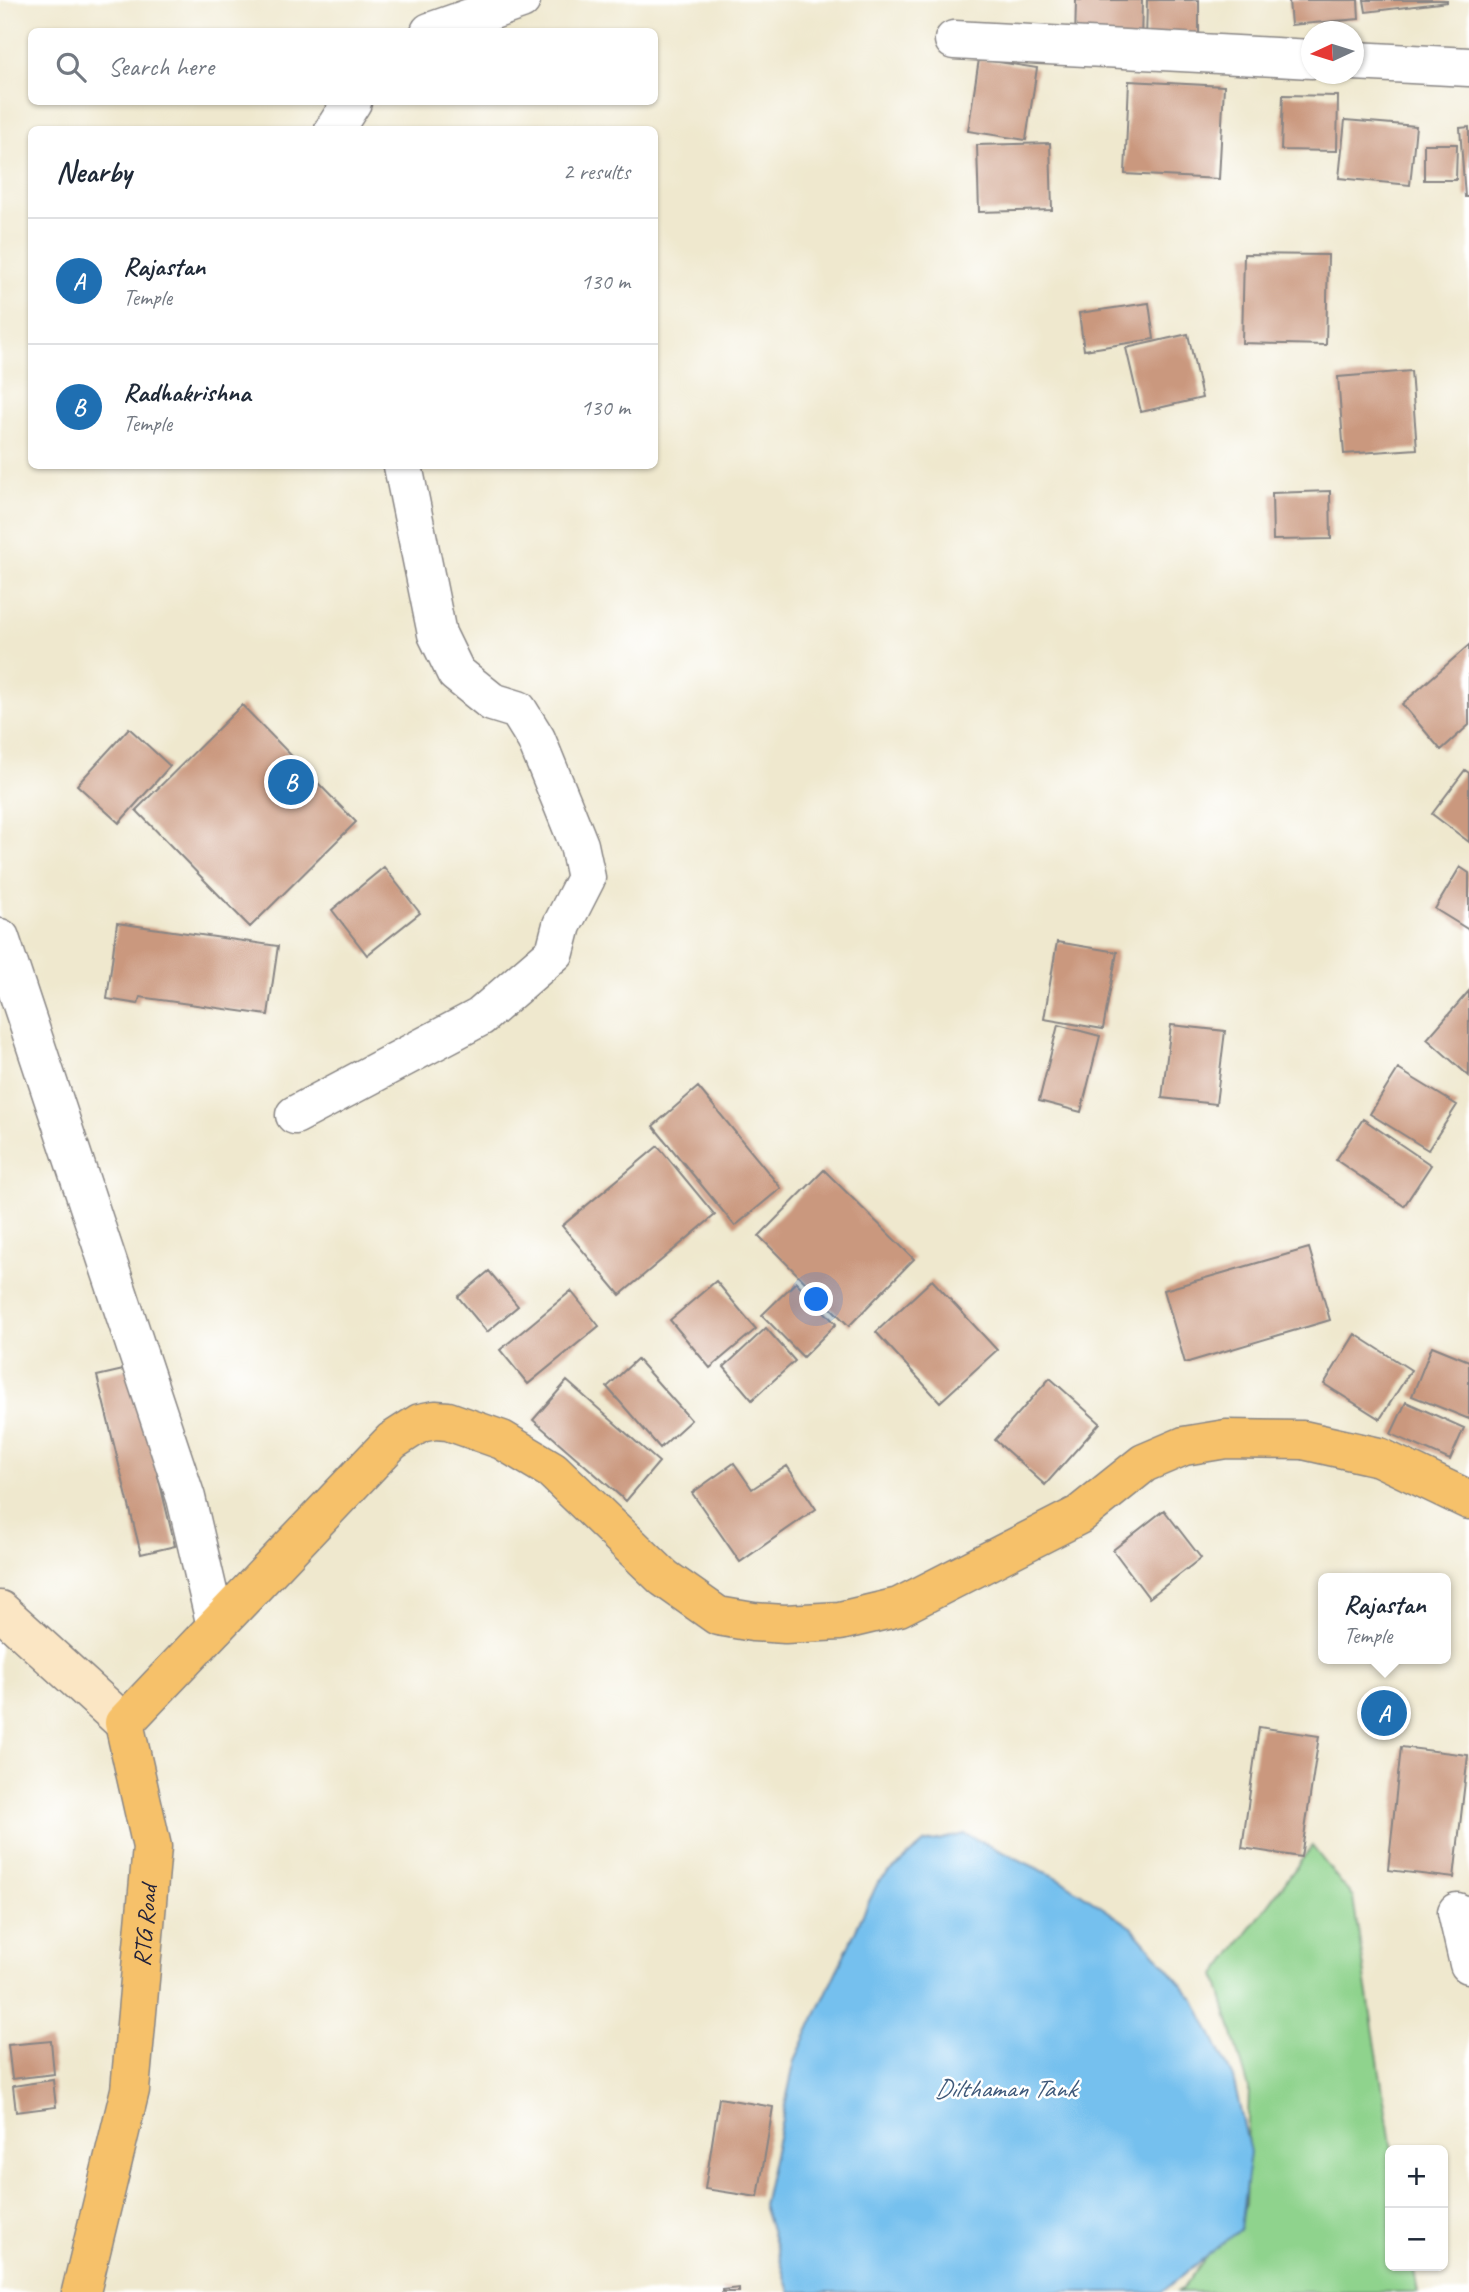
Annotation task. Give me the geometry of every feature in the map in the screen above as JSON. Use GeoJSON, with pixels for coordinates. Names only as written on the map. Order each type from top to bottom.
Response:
{"type":"FeatureCollection","features":[{"type":"Feature","properties":{"kind":"main road"},"geometry":{"type":"LineString","coordinates":[[0,1610],[124,1723],[392,1441],[420,1423],[435,1420],[449,1421],[502,1440],[542,1464],[664,1578],[718,1616],[753,1622],[785,1624],[840,1621],[899,1607],[1079,1515],[1144,1463],[1184,1446],[1226,1438],[1303,1440],[1379,1457],[1469,1500]]}},
{"type":"Feature","properties":{"kind":"main road","name":"RTG Road"},"geometry":{"type":"LineString","coordinates":[[81,2292],[131,2090],[152,1847],[124,1723]]}},
{"type":"Feature","properties":{"kind":"street"},"geometry":{"type":"LineString","coordinates":[[442,28],[521,0]]}},
{"type":"Feature","properties":{"kind":"street"},"geometry":{"type":"LineString","coordinates":[[954,40],[1301,58]]}},
{"type":"Feature","properties":{"kind":"street"},"geometry":{"type":"LineString","coordinates":[[1364,62],[1469,67]]}},
{"type":"Feature","properties":{"kind":"street"},"geometry":{"type":"LineString","coordinates":[[337,126],[350,105]]}},
{"type":"Feature","properties":{"kind":"street"},"geometry":{"type":"LineString","coordinates":[[295,1115],[480,1017],[555,952],[562,925],[586,878],[579,845],[536,739],[518,710],[492,702],[456,673],[437,634],[404,469]]}},
{"type":"Feature","properties":{"kind":"street"},"geometry":{"type":"LineString","coordinates":[[0,938],[186,1498],[216,1626]]}},
{"type":"Feature","properties":{"kind":"street"},"geometry":{"type":"LineString","coordinates":[[1458,1912],[1469,1965]]}},
{"type":"Feature","properties":{"kind":"green space"},"geometry":{"type":"Polygon","coordinates":[[[1312,1846],[1353,1898],[1391,2145],[1385,2145],[1385,2271],[1414,2271],[1418,2292],[1176,2292],[1182,2289],[1245,2205],[1249,2089],[1216,1975],[1312,1846]]]}},
{"type":"Feature","properties":{"kind":"water","name":"Dilthaman Tank"},"geometry":{"type":"Polygon","coordinates":[[[965,1834],[1060,1879],[1133,1928],[1195,2000],[1233,2078],[1250,2152],[1240,2229],[1162,2292],[790,2292],[763,2205],[795,2060],[878,1882],[924,1843],[965,1834]]]}},
{"type":"Feature","properties":{"kind":"building"},"geometry":{"type":"Polygon","coordinates":[[[1076,0],[1142,0],[1141,43],[1075,42],[1076,0]]]}},
{"type":"Feature","properties":{"kind":"building"},"geometry":{"type":"Polygon","coordinates":[[[1147,0],[1199,0],[1199,43],[1146,43],[1147,0]]]}},
{"type":"Feature","properties":{"kind":"building"},"geometry":{"type":"Polygon","coordinates":[[[1289,0],[1358,0],[1359,19],[1301,21],[1301,24],[1291,25],[1289,0]]]}},
{"type":"Feature","properties":{"kind":"building"},"geometry":{"type":"Polygon","coordinates":[[[1364,0],[1447,0],[1447,2],[1366,12],[1364,0]]]}},
{"type":"Feature","properties":{"kind":"building"},"geometry":{"type":"Polygon","coordinates":[[[979,59],[1037,68],[1026,140],[968,131],[979,59]]]}},
{"type":"Feature","properties":{"kind":"building"},"geometry":{"type":"Polygon","coordinates":[[[1129,81],[1224,86],[1219,179],[1125,174],[1129,81]]]}},
{"type":"Feature","properties":{"kind":"building"},"geometry":{"type":"Polygon","coordinates":[[[1283,95],[1338,96],[1337,151],[1281,150],[1283,95]]]}},
{"type":"Feature","properties":{"kind":"building"},"geometry":{"type":"Polygon","coordinates":[[[1345,120],[1416,126],[1410,185],[1339,178],[1345,120]]]}},
{"type":"Feature","properties":{"kind":"building"},"geometry":{"type":"Polygon","coordinates":[[[1469,127],[1469,197],[1465,197],[1460,128],[1469,127]]]}},
{"type":"Feature","properties":{"kind":"building"},"geometry":{"type":"Polygon","coordinates":[[[1050,143],[1052,210],[979,212],[977,145],[1050,143]]]}},
{"type":"Feature","properties":{"kind":"building"},"geometry":{"type":"Polygon","coordinates":[[[1424,144],[1457,144],[1456,180],[1424,180],[1424,144]]]}},
{"type":"Feature","properties":{"kind":"building"},"geometry":{"type":"Polygon","coordinates":[[[1244,254],[1328,255],[1326,345],[1242,343],[1244,254]]]}},
{"type":"Feature","properties":{"kind":"building"},"geometry":{"type":"Polygon","coordinates":[[[1149,303],[1154,339],[1084,350],[1079,313],[1149,303]]]}},
{"type":"Feature","properties":{"kind":"building"},"geometry":{"type":"Polygon","coordinates":[[[1188,334],[1202,398],[1141,412],[1126,348],[1188,334]]]}},
{"type":"Feature","properties":{"kind":"building"},"geometry":{"type":"Polygon","coordinates":[[[1411,371],[1417,449],[1344,454],[1338,377],[1411,371]]]}},
{"type":"Feature","properties":{"kind":"building"},"geometry":{"type":"Polygon","coordinates":[[[1330,491],[1331,539],[1273,540],[1272,493],[1330,491]]]}},
{"type":"Feature","properties":{"kind":"building"},"geometry":{"type":"Polygon","coordinates":[[[1469,645],[1469,725],[1441,750],[1402,704],[1469,645]]]}},
{"type":"Feature","properties":{"kind":"building"},"geometry":{"type":"Polygon","coordinates":[[[242,705],[356,822],[250,927],[136,810],[242,705]]]}},
{"type":"Feature","properties":{"kind":"building"},"geometry":{"type":"Polygon","coordinates":[[[129,728],[170,766],[119,823],[77,785],[129,728]]]}},
{"type":"Feature","properties":{"kind":"building"},"geometry":{"type":"Polygon","coordinates":[[[1465,770],[1469,773],[1469,842],[1432,814],[1465,770]]]}},
{"type":"Feature","properties":{"kind":"building"},"geometry":{"type":"Polygon","coordinates":[[[384,867],[420,913],[367,955],[332,910],[384,867]]]}},
{"type":"Feature","properties":{"kind":"building"},"geometry":{"type":"Polygon","coordinates":[[[1460,867],[1469,873],[1469,930],[1435,909],[1460,867]]]}},
{"type":"Feature","properties":{"kind":"building"},"geometry":{"type":"Polygon","coordinates":[[[117,923],[278,946],[268,1015],[140,997],[138,1004],[107,999],[117,923]]]}},
{"type":"Feature","properties":{"kind":"building"},"geometry":{"type":"Polygon","coordinates":[[[1057,942],[1117,952],[1103,1029],[1044,1019],[1057,942]]]}},
{"type":"Feature","properties":{"kind":"building"},"geometry":{"type":"Polygon","coordinates":[[[1469,991],[1469,1076],[1427,1039],[1469,991]]]}},
{"type":"Feature","properties":{"kind":"building"},"geometry":{"type":"Polygon","coordinates":[[[1058,1025],[1100,1036],[1081,1112],[1039,1101],[1058,1025]]]}},
{"type":"Feature","properties":{"kind":"building"},"geometry":{"type":"Polygon","coordinates":[[[1171,1025],[1225,1031],[1216,1104],[1162,1098],[1171,1025]]]}},
{"type":"Feature","properties":{"kind":"building"},"geometry":{"type":"Polygon","coordinates":[[[1398,1069],[1457,1105],[1428,1150],[1370,1114],[1398,1069]]]}},
{"type":"Feature","properties":{"kind":"building"},"geometry":{"type":"Polygon","coordinates":[[[698,1087],[781,1188],[735,1226],[653,1126],[698,1087]]]}},
{"type":"Feature","properties":{"kind":"building"},"geometry":{"type":"Polygon","coordinates":[[[1363,1119],[1431,1165],[1404,1206],[1336,1160],[1363,1119]]]}},
{"type":"Feature","properties":{"kind":"building"},"geometry":{"type":"Polygon","coordinates":[[[658,1146],[715,1215],[620,1295],[562,1226],[658,1146]]]}},
{"type":"Feature","properties":{"kind":"building"},"geometry":{"type":"Polygon","coordinates":[[[824,1170],[914,1259],[849,1326],[759,1236],[824,1170]]]}},
{"type":"Feature","properties":{"kind":"building"},"geometry":{"type":"Polygon","coordinates":[[[1309,1248],[1330,1320],[1185,1363],[1164,1290],[1309,1248]]]}},
{"type":"Feature","properties":{"kind":"building"},"geometry":{"type":"Polygon","coordinates":[[[489,1271],[518,1306],[487,1332],[458,1297],[489,1271]]]}},
{"type":"Feature","properties":{"kind":"building"},"geometry":{"type":"Polygon","coordinates":[[[932,1280],[997,1350],[940,1402],[876,1332],[932,1280]]]}},
{"type":"Feature","properties":{"kind":"building"},"geometry":{"type":"Polygon","coordinates":[[[716,1281],[756,1329],[710,1368],[670,1320],[716,1281]]]}},
{"type":"Feature","properties":{"kind":"building"},"geometry":{"type":"Polygon","coordinates":[[[796,1282],[836,1324],[803,1357],[762,1315],[796,1282]]]}},
{"type":"Feature","properties":{"kind":"building"},"geometry":{"type":"Polygon","coordinates":[[[571,1291],[599,1326],[528,1384],[500,1350],[571,1291]]]}},
{"type":"Feature","properties":{"kind":"building"},"geometry":{"type":"Polygon","coordinates":[[[766,1328],[795,1361],[752,1400],[724,1367],[766,1328]]]}},
{"type":"Feature","properties":{"kind":"building"},"geometry":{"type":"Polygon","coordinates":[[[1355,1334],[1411,1370],[1380,1419],[1324,1384],[1355,1334]]]}},
{"type":"Feature","properties":{"kind":"building"},"geometry":{"type":"Polygon","coordinates":[[[1432,1346],[1469,1361],[1469,1419],[1412,1396],[1432,1346]]]}},
{"type":"Feature","properties":{"kind":"building"},"geometry":{"type":"Polygon","coordinates":[[[637,1359],[691,1420],[660,1448],[607,1387],[637,1359]]]}},
{"type":"Feature","properties":{"kind":"building"},"geometry":{"type":"Polygon","coordinates":[[[132,1368],[175,1546],[141,1554],[97,1376],[132,1368]]]}},
{"type":"Feature","properties":{"kind":"building"},"geometry":{"type":"Polygon","coordinates":[[[1050,1378],[1100,1423],[1045,1485],[995,1440],[1050,1378]]]}},
{"type":"Feature","properties":{"kind":"building"},"geometry":{"type":"Polygon","coordinates":[[[567,1381],[659,1462],[626,1501],[533,1420],[567,1381]]]}},
{"type":"Feature","properties":{"kind":"building"},"geometry":{"type":"Polygon","coordinates":[[[1406,1402],[1464,1428],[1450,1460],[1391,1434],[1406,1402]]]}},
{"type":"Feature","properties":{"kind":"building"},"geometry":{"type":"Polygon","coordinates":[[[734,1463],[752,1489],[787,1466],[816,1509],[740,1562],[692,1493],[734,1463]]]}},
{"type":"Feature","properties":{"kind":"building"},"geometry":{"type":"Polygon","coordinates":[[[1164,1510],[1201,1558],[1149,1598],[1113,1550],[1164,1510]]]}},
{"type":"Feature","properties":{"kind":"building"},"geometry":{"type":"Polygon","coordinates":[[[1259,1727],[1319,1736],[1301,1857],[1242,1848],[1259,1727]]]}},
{"type":"Feature","properties":{"kind":"building"},"geometry":{"type":"Polygon","coordinates":[[[1401,1747],[1468,1755],[1454,1878],[1388,1870],[1401,1747]]]}},
{"type":"Feature","properties":{"kind":"building"},"geometry":{"type":"Polygon","coordinates":[[[51,2041],[54,2074],[12,2079],[8,2045],[51,2041]]]}},
{"type":"Feature","properties":{"kind":"building"},"geometry":{"type":"Polygon","coordinates":[[[53,2080],[56,2107],[16,2112],[13,2086],[53,2080]]]}},
{"type":"Feature","properties":{"kind":"building"},"geometry":{"type":"Polygon","coordinates":[[[719,2098],[773,2107],[758,2197],[705,2189],[719,2098]]]}},
{"type":"Feature","properties":{"kind":"building"},"geometry":{"type":"Polygon","coordinates":[[[739,2288],[739,2292],[722,2292],[722,2290],[739,2288]]]}},
{"type":"Feature","properties":{"kind":"place","name":"Radhakrishna"},"geometry":{"type":"Point","coordinates":[291,782]}},
{"type":"Feature","properties":{"kind":"place","name":"Rajastan"},"geometry":{"type":"Point","coordinates":[1384,1713]}}]}
